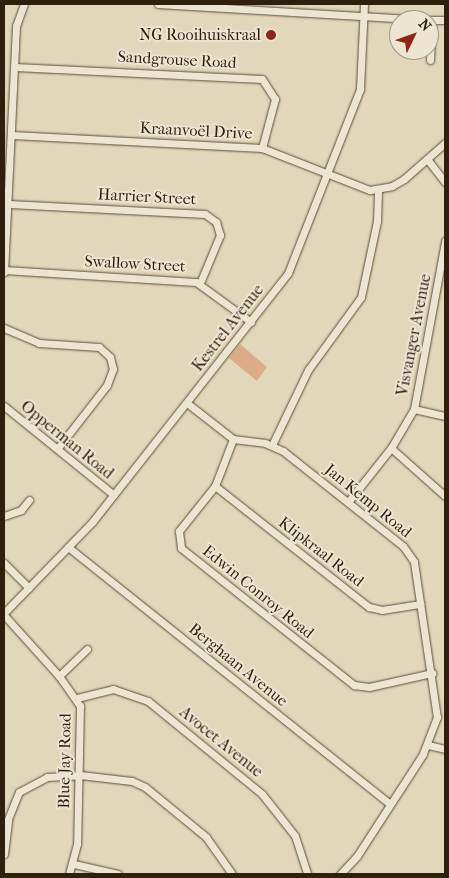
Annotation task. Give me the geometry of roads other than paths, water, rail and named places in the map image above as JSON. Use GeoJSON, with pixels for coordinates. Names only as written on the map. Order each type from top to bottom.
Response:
{"type":"FeatureCollection","features":[{"type":"Feature","properties":{"kind":"street"},"geometry":{"type":"LineString","coordinates":[[4,271],[9,204],[17,16],[24,4]]}},
{"type":"Feature","properties":{"kind":"street"},"geometry":{"type":"LineString","coordinates":[[158,4],[389,16]]}},
{"type":"Feature","properties":{"kind":"street","name":"Kestrel Avenue"},"geometry":{"type":"LineString","coordinates":[[4,614],[68,547],[114,495],[251,322],[288,272],[361,87],[364,4]]}},
{"type":"Feature","properties":{"kind":"street","name":"Sandgrouse Road"},"geometry":{"type":"LineString","coordinates":[[15,67],[262,79],[275,98],[262,148]]}},
{"type":"Feature","properties":{"kind":"street","name":"Kraanvoël Drive"},"geometry":{"type":"LineString","coordinates":[[12,135],[262,148],[360,187],[378,189]]}},
{"type":"Feature","properties":{"kind":"street"},"geometry":{"type":"LineString","coordinates":[[272,445],[308,370],[361,297],[376,226],[378,189],[398,183],[445,143]]}},
{"type":"Feature","properties":{"kind":"street"},"geometry":{"type":"LineString","coordinates":[[427,159],[445,182]]}},
{"type":"Feature","properties":{"kind":"street","name":"Harrier Street"},"geometry":{"type":"LineString","coordinates":[[9,204],[205,214],[216,222],[220,235],[200,283]]}},
{"type":"Feature","properties":{"kind":"street","name":"Visvanger Avenue"},"geometry":{"type":"LineString","coordinates":[[348,502],[391,448],[414,409],[445,241]]}},
{"type":"Feature","properties":{"kind":"street","name":"Swallow Street"},"geometry":{"type":"LineString","coordinates":[[4,271],[200,283],[251,322]]}},
{"type":"Feature","properties":{"kind":"street"},"geometry":{"type":"LineString","coordinates":[[4,328],[39,343],[99,347],[110,357],[113,369],[107,385],[57,449]]}},
{"type":"Feature","properties":{"kind":"street","name":"Jan Kemp Road"},"geometry":{"type":"LineString","coordinates":[[187,403],[233,439],[272,445],[348,502],[410,554],[421,604],[438,713],[428,746],[354,861],[340,874]]}},
{"type":"Feature","properties":{"kind":"street","name":"Opperman Road"},"geometry":{"type":"LineString","coordinates":[[4,406],[114,495]]}},
{"type":"Feature","properties":{"kind":"street"},"geometry":{"type":"LineString","coordinates":[[414,409],[445,416]]}},
{"type":"Feature","properties":{"kind":"street","name":"Edwin Conroy Road"},"geometry":{"type":"LineString","coordinates":[[233,439],[215,486],[179,531],[178,542],[183,550],[354,685],[369,687],[432,673]]}},
{"type":"Feature","properties":{"kind":"street"},"geometry":{"type":"LineString","coordinates":[[391,448],[445,496]]}},
{"type":"Feature","properties":{"kind":"street","name":"Klipkraal Road"},"geometry":{"type":"LineString","coordinates":[[215,486],[369,607],[382,610],[421,604]]}},
{"type":"Feature","properties":{"kind":"street"},"geometry":{"type":"LineString","coordinates":[[4,516],[22,510],[29,500]]}},
{"type":"Feature","properties":{"kind":"street","name":"Berghaan Avenue"},"geometry":{"type":"LineString","coordinates":[[68,547],[390,804]]}},
{"type":"Feature","properties":{"kind":"street"},"geometry":{"type":"LineString","coordinates":[[4,563],[29,588]]}},
{"type":"Feature","properties":{"kind":"street","name":"Blue Jay Road"},"geometry":{"type":"LineString","coordinates":[[4,614],[77,698],[82,719],[80,775],[74,864],[69,874]]}},
{"type":"Feature","properties":{"kind":"street"},"geometry":{"type":"LineString","coordinates":[[59,676],[87,649]]}},
{"type":"Feature","properties":{"kind":"street","name":"Avocet Avenue"},"geometry":{"type":"LineString","coordinates":[[77,698],[113,689],[148,700],[262,794],[295,836],[307,874]]}},
{"type":"Feature","properties":{"kind":"street"},"geometry":{"type":"LineString","coordinates":[[428,746],[445,749]]}},
{"type":"Feature","properties":{"kind":"street"},"geometry":{"type":"LineString","coordinates":[[4,854],[8,819],[19,792],[47,777],[80,775],[132,781],[145,787],[206,837],[232,874]]}},
{"type":"Feature","properties":{"kind":"street"},"geometry":{"type":"LineString","coordinates":[[74,864],[118,874]]}},
{"type":"Feature","properties":{"kind":"place","name":"NG Rooihuiskraal"},"geometry":{"type":"Point","coordinates":[271,35]}}]}
